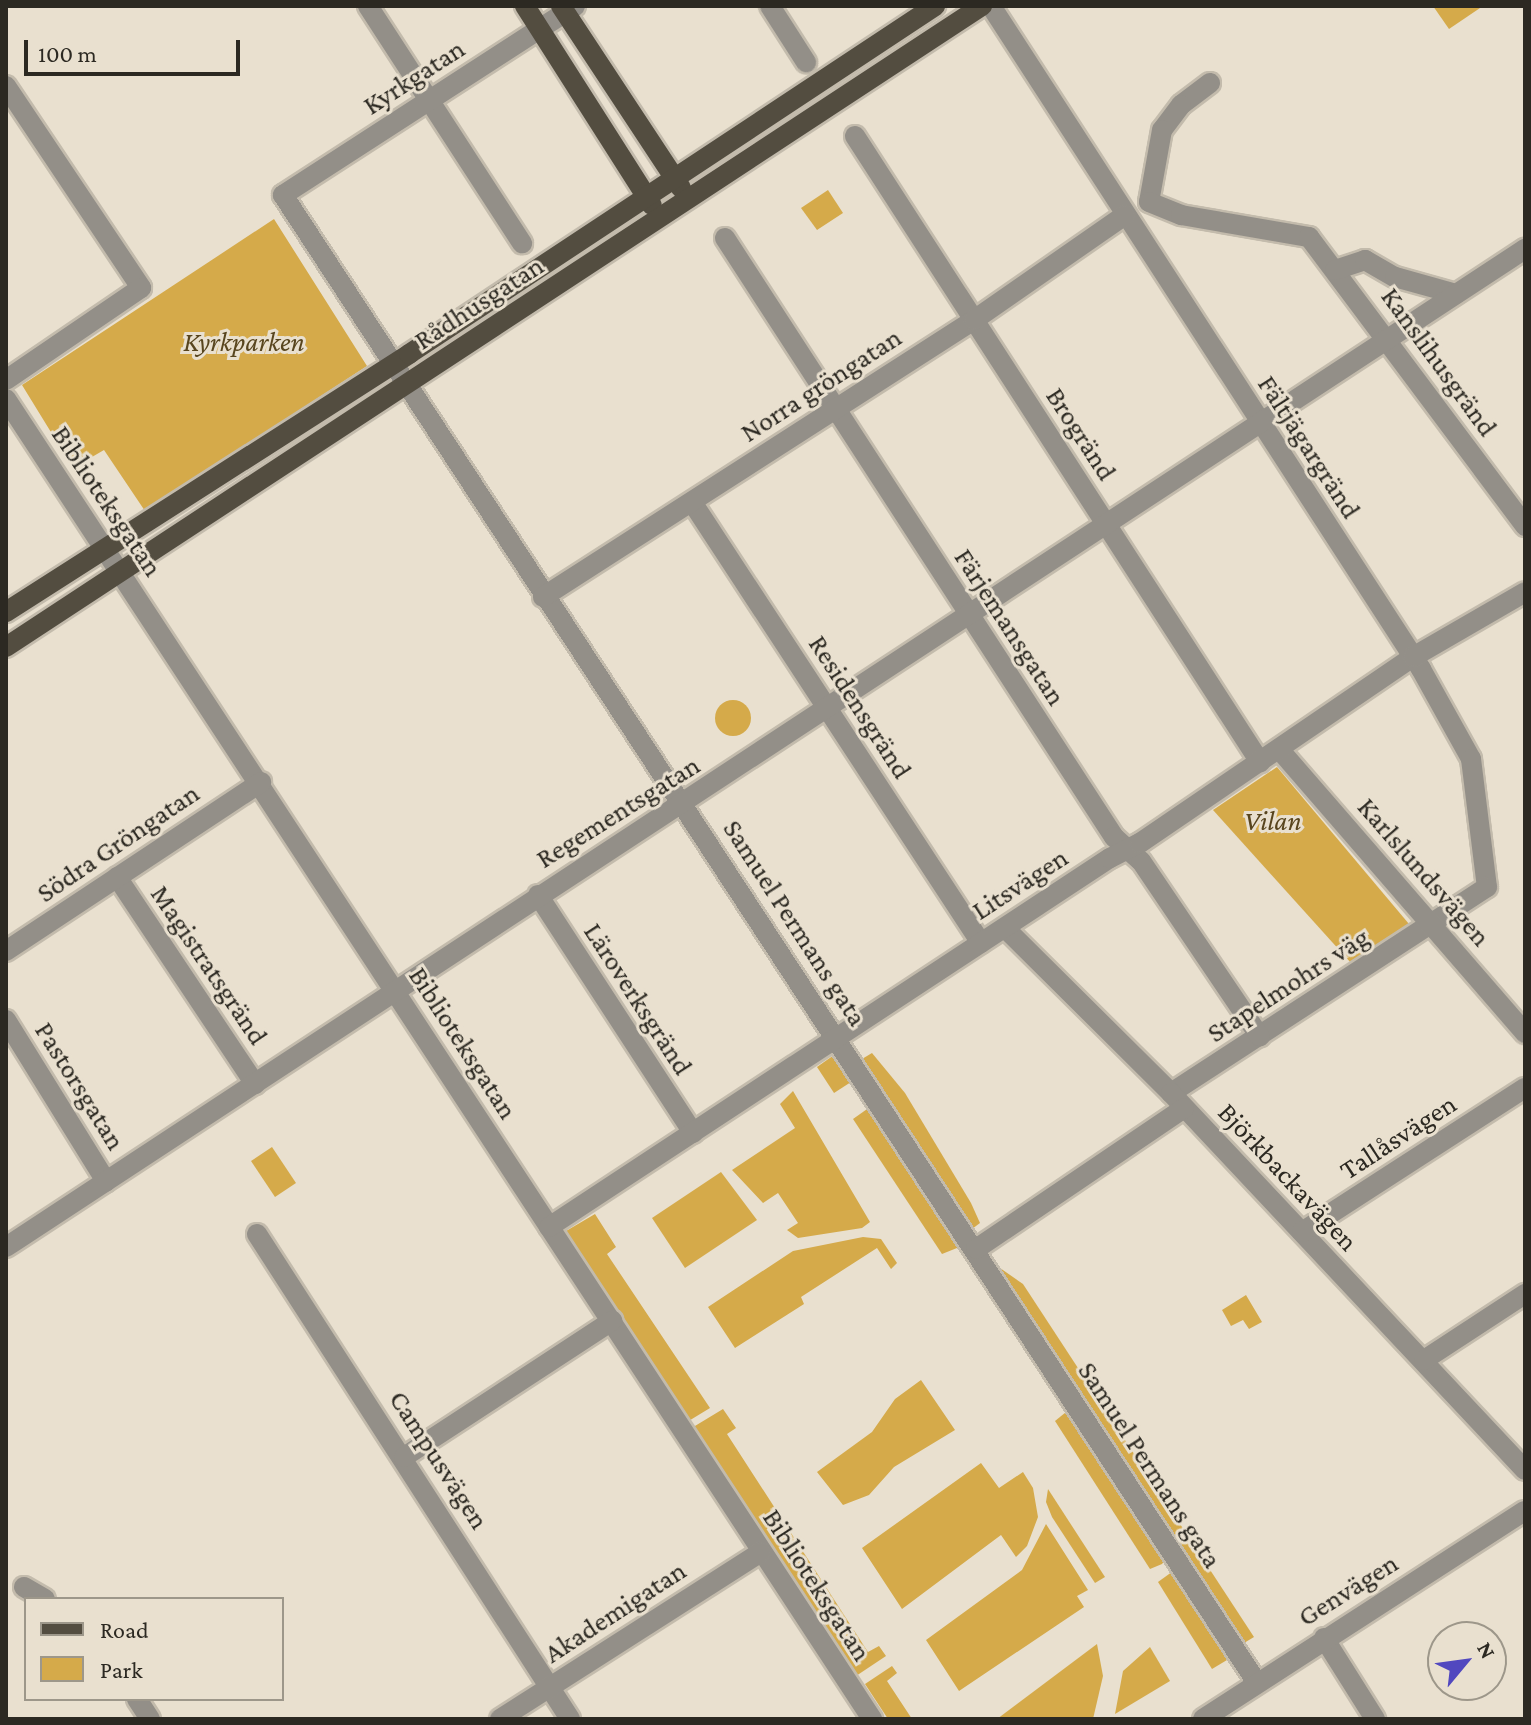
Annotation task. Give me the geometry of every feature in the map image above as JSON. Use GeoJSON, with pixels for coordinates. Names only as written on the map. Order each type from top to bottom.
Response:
{"type":"FeatureCollection","features":[{"type":"Feature","properties":{"kind":"main road"},"geometry":{"type":"LineString","coordinates":[[525,6],[661,218]]}},
{"type":"Feature","properties":{"kind":"main road","name":"Rådhusgatan"},"geometry":{"type":"LineString","coordinates":[[6,612],[394,363],[645,194],[935,6]]}},
{"type":"Feature","properties":{"kind":"main road","name":"Rådhusgatan"},"geometry":{"type":"LineString","coordinates":[[6,647],[690,201],[982,6]]}},
{"type":"Feature","properties":{"kind":"main road"},"geometry":{"type":"LineString","coordinates":[[567,8],[690,201]]}},
{"type":"Feature","properties":{"kind":"street"},"geometry":{"type":"LineString","coordinates":[[368,6],[522,243]]}},
{"type":"Feature","properties":{"kind":"street"},"geometry":{"type":"LineString","coordinates":[[770,6],[806,62]]}},
{"type":"Feature","properties":{"kind":"street","name":"Fältjägargränd"},"geometry":{"type":"LineString","coordinates":[[991,6],[1413,657],[1471,759],[1487,887],[1434,924]]}},
{"type":"Feature","properties":{"kind":"street","name":"Kyrkgatan"},"geometry":{"type":"LineString","coordinates":[[283,195],[540,29],[567,8]]}},
{"type":"Feature","properties":{"kind":"street","name":"Kanslihusgränd"},"geometry":{"type":"LineString","coordinates":[[1210,83],[1181,105],[1162,130],[1149,202],[1181,215],[1309,237],[1390,340],[1525,526]]}},
{"type":"Feature","properties":{"kind":"street"},"geometry":{"type":"LineString","coordinates":[[6,86],[141,288],[6,380]]}},
{"type":"Feature","properties":{"kind":"street","name":"Brogränd"},"geometry":{"type":"LineString","coordinates":[[855,136],[1260,762]]}},
{"type":"Feature","properties":{"kind":"street","name":"Samuel Permans gata"},"geometry":{"type":"LineString","coordinates":[[283,195],[543,597],[685,804],[1257,1683]]}},
{"type":"Feature","properties":{"kind":"street","name":"Norra gröngatan"},"geometry":{"type":"LineString","coordinates":[[543,597],[974,320],[1125,215]]}},
{"type":"Feature","properties":{"kind":"street","name":"Färjemansgatan"},"geometry":{"type":"LineString","coordinates":[[725,238],[1114,837],[1141,861],[1260,1037]]}},
{"type":"Feature","properties":{"kind":"street","name":"Regementsgatan"},"geometry":{"type":"LineString","coordinates":[[6,1247],[396,993],[538,895],[828,711],[1105,523],[1262,427],[1525,249]]}},
{"type":"Feature","properties":{"kind":"street","name":"Kanslihusgränd"},"geometry":{"type":"LineString","coordinates":[[1335,270],[1365,260],[1395,277],[1456,294]]}},
{"type":"Feature","properties":{"kind":"street","name":"Biblioteksgatan"},"geometry":{"type":"LineString","coordinates":[[6,399],[261,782],[872,1719]]}},
{"type":"Feature","properties":{"kind":"street","name":"Residensgränd"},"geometry":{"type":"LineString","coordinates":[[692,502],[981,943]]}},
{"type":"Feature","properties":{"kind":"street","name":"Litsvägen"},"geometry":{"type":"LineString","coordinates":[[549,1227],[838,1041],[1413,657],[1525,592]]}},
{"type":"Feature","properties":{"kind":"street","name":"Karlslundsvägen"},"geometry":{"type":"LineString","coordinates":[[1279,749],[1434,924],[1525,1033]]}},
{"type":"Feature","properties":{"kind":"street","name":"Södra Gröngatan"},"geometry":{"type":"LineString","coordinates":[[6,951],[261,782]]}},
{"type":"Feature","properties":{"kind":"street","name":"Magistratsgränd"},"geometry":{"type":"LineString","coordinates":[[117,877],[255,1084]]}},
{"type":"Feature","properties":{"kind":"street","name":"Läroverksgränd"},"geometry":{"type":"LineString","coordinates":[[538,895],[693,1133]]}},
{"type":"Feature","properties":{"kind":"street","name":"Stapelmohrs väg"},"geometry":{"type":"LineString","coordinates":[[976,1249],[1260,1037],[1434,924]]}},
{"type":"Feature","properties":{"kind":"street","name":"Björkbackavägen"},"geometry":{"type":"LineString","coordinates":[[1005,928],[1178,1101],[1525,1470]]}},
{"type":"Feature","properties":{"kind":"street","name":"Pastorsgatan"},"geometry":{"type":"LineString","coordinates":[[6,1020],[106,1181]]}},
{"type":"Feature","properties":{"kind":"street","name":"Tallåsvägen"},"geometry":{"type":"LineString","coordinates":[[1302,1232],[1525,1088]]}},
{"type":"Feature","properties":{"kind":"street","name":"Campusvägen"},"geometry":{"type":"LineString","coordinates":[[257,1234],[404,1457],[570,1719]]}},
{"type":"Feature","properties":{"kind":"street"},"geometry":{"type":"LineString","coordinates":[[1424,1360],[1525,1294]]}},
{"type":"Feature","properties":{"kind":"street"},"geometry":{"type":"LineString","coordinates":[[404,1457],[612,1321]]}},
{"type":"Feature","properties":{"kind":"street","name":"Genvägen"},"geometry":{"type":"LineString","coordinates":[[1203,1719],[1525,1511]]}},
{"type":"Feature","properties":{"kind":"street","name":"Akademigatan"},"geometry":{"type":"LineString","coordinates":[[500,1719],[761,1552]]}},
{"type":"Feature","properties":{"kind":"street"},"geometry":{"type":"LineString","coordinates":[[24,1587],[42,1597]]}},
{"type":"Feature","properties":{"kind":"street"},"geometry":{"type":"LineString","coordinates":[[1324,1638],[1375,1719]]}},
{"type":"Feature","properties":{"kind":"street"},"geometry":{"type":"LineString","coordinates":[[138,1701],[150,1719]]}},
{"type":"Feature","properties":{"kind":"green space"},"geometry":{"type":"Polygon","coordinates":[[[1433,6],[1483,6],[1449,29],[1433,6]]]}},
{"type":"Feature","properties":{"kind":"green space"},"geometry":{"type":"Polygon","coordinates":[[[828,190],[843,213],[817,230],[801,208],[828,190]]]}},
{"type":"Feature","properties":{"kind":"green space","name":"Kyrkparken"},"geometry":{"type":"Polygon","coordinates":[[[274,219],[367,366],[145,511],[104,450],[73,468],[22,385],[274,219]]]}},
{"type":"Feature","properties":{"kind":"green space"},"geometry":{"type":"Polygon","coordinates":[[[733,700],[746,705],[751,718],[746,731],[733,736],[720,731],[715,718],[720,705],[733,700]]]}},
{"type":"Feature","properties":{"kind":"green space","name":"Vilan"},"geometry":{"type":"Polygon","coordinates":[[[1277,767],[1409,924],[1351,963],[1213,810],[1277,767]]]}},
{"type":"Feature","properties":{"kind":"green space"},"geometry":{"type":"Polygon","coordinates":[[[872,1053],[905,1093],[971,1203],[980,1223],[972,1229],[862,1059],[872,1053]]]}},
{"type":"Feature","properties":{"kind":"green space"},"geometry":{"type":"Polygon","coordinates":[[[834,1055],[851,1082],[834,1093],[817,1067],[834,1055]]]}},
{"type":"Feature","properties":{"kind":"green space"},"geometry":{"type":"Polygon","coordinates":[[[793,1091],[870,1222],[862,1228],[798,1238],[787,1230],[798,1223],[778,1193],[763,1203],[732,1170],[795,1128],[780,1104],[793,1091]]]}},
{"type":"Feature","properties":{"kind":"green space"},"geometry":{"type":"Polygon","coordinates":[[[870,1107],[962,1246],[942,1254],[853,1119],[870,1107]]]}},
{"type":"Feature","properties":{"kind":"green space"},"geometry":{"type":"Polygon","coordinates":[[[272,1147],[296,1183],[275,1197],[251,1161],[272,1147]]]}},
{"type":"Feature","properties":{"kind":"green space"},"geometry":{"type":"Polygon","coordinates":[[[721,1172],[757,1220],[685,1268],[652,1218],[721,1172]]]}},
{"type":"Feature","properties":{"kind":"green space"},"geometry":{"type":"Polygon","coordinates":[[[595,1214],[616,1247],[607,1254],[710,1408],[687,1422],[561,1234],[595,1214]]]}},
{"type":"Feature","properties":{"kind":"green space"},"geometry":{"type":"Polygon","coordinates":[[[863,1237],[881,1239],[897,1263],[891,1269],[877,1248],[801,1297],[804,1304],[735,1348],[708,1307],[793,1251],[863,1237]]]}},
{"type":"Feature","properties":{"kind":"green space"},"geometry":{"type":"Polygon","coordinates":[[[1000,1268],[1023,1284],[1254,1637],[1244,1643],[1201,1584],[996,1270],[1000,1268]]]}},
{"type":"Feature","properties":{"kind":"green space"},"geometry":{"type":"Polygon","coordinates":[[[1246,1295],[1262,1322],[1249,1329],[1243,1320],[1231,1326],[1222,1310],[1246,1295]]]}},
{"type":"Feature","properties":{"kind":"green space"},"geometry":{"type":"Polygon","coordinates":[[[921,1380],[955,1430],[894,1467],[869,1495],[843,1505],[817,1472],[872,1432],[895,1399],[921,1380]]]}},
{"type":"Feature","properties":{"kind":"green space"},"geometry":{"type":"Polygon","coordinates":[[[1071,1408],[1169,1555],[1162,1564],[1150,1569],[1055,1421],[1071,1408]]]}},
{"type":"Feature","properties":{"kind":"green space"},"geometry":{"type":"Polygon","coordinates":[[[723,1409],[736,1428],[727,1434],[868,1652],[879,1646],[886,1656],[850,1680],[690,1429],[723,1409]]]}},
{"type":"Feature","properties":{"kind":"green space"},"geometry":{"type":"Polygon","coordinates":[[[981,1463],[999,1488],[1023,1472],[1033,1488],[1038,1517],[1027,1546],[1016,1557],[1001,1535],[902,1609],[862,1548],[981,1463]]]}},
{"type":"Feature","properties":{"kind":"green space"},"geometry":{"type":"Polygon","coordinates":[[[1048,1489],[1105,1577],[1095,1583],[1052,1517],[1046,1502],[1048,1489]]]}},
{"type":"Feature","properties":{"kind":"green space"},"geometry":{"type":"Polygon","coordinates":[[[1046,1524],[1088,1590],[1077,1596],[1084,1607],[959,1691],[926,1640],[1022,1570],[1046,1524]]]}},
{"type":"Feature","properties":{"kind":"green space"},"geometry":{"type":"Polygon","coordinates":[[[1176,1569],[1232,1657],[1212,1669],[1158,1582],[1176,1569]]]}},
{"type":"Feature","properties":{"kind":"green space"},"geometry":{"type":"Polygon","coordinates":[[[1097,1644],[1103,1676],[1093,1719],[997,1719],[1097,1644]]]}},
{"type":"Feature","properties":{"kind":"green space"},"geometry":{"type":"Polygon","coordinates":[[[1150,1647],[1170,1681],[1115,1714],[1123,1671],[1150,1647]]]}},
{"type":"Feature","properties":{"kind":"green space"},"geometry":{"type":"Polygon","coordinates":[[[892,1666],[897,1673],[887,1681],[912,1719],[888,1719],[865,1684],[892,1666]]]}}]}
